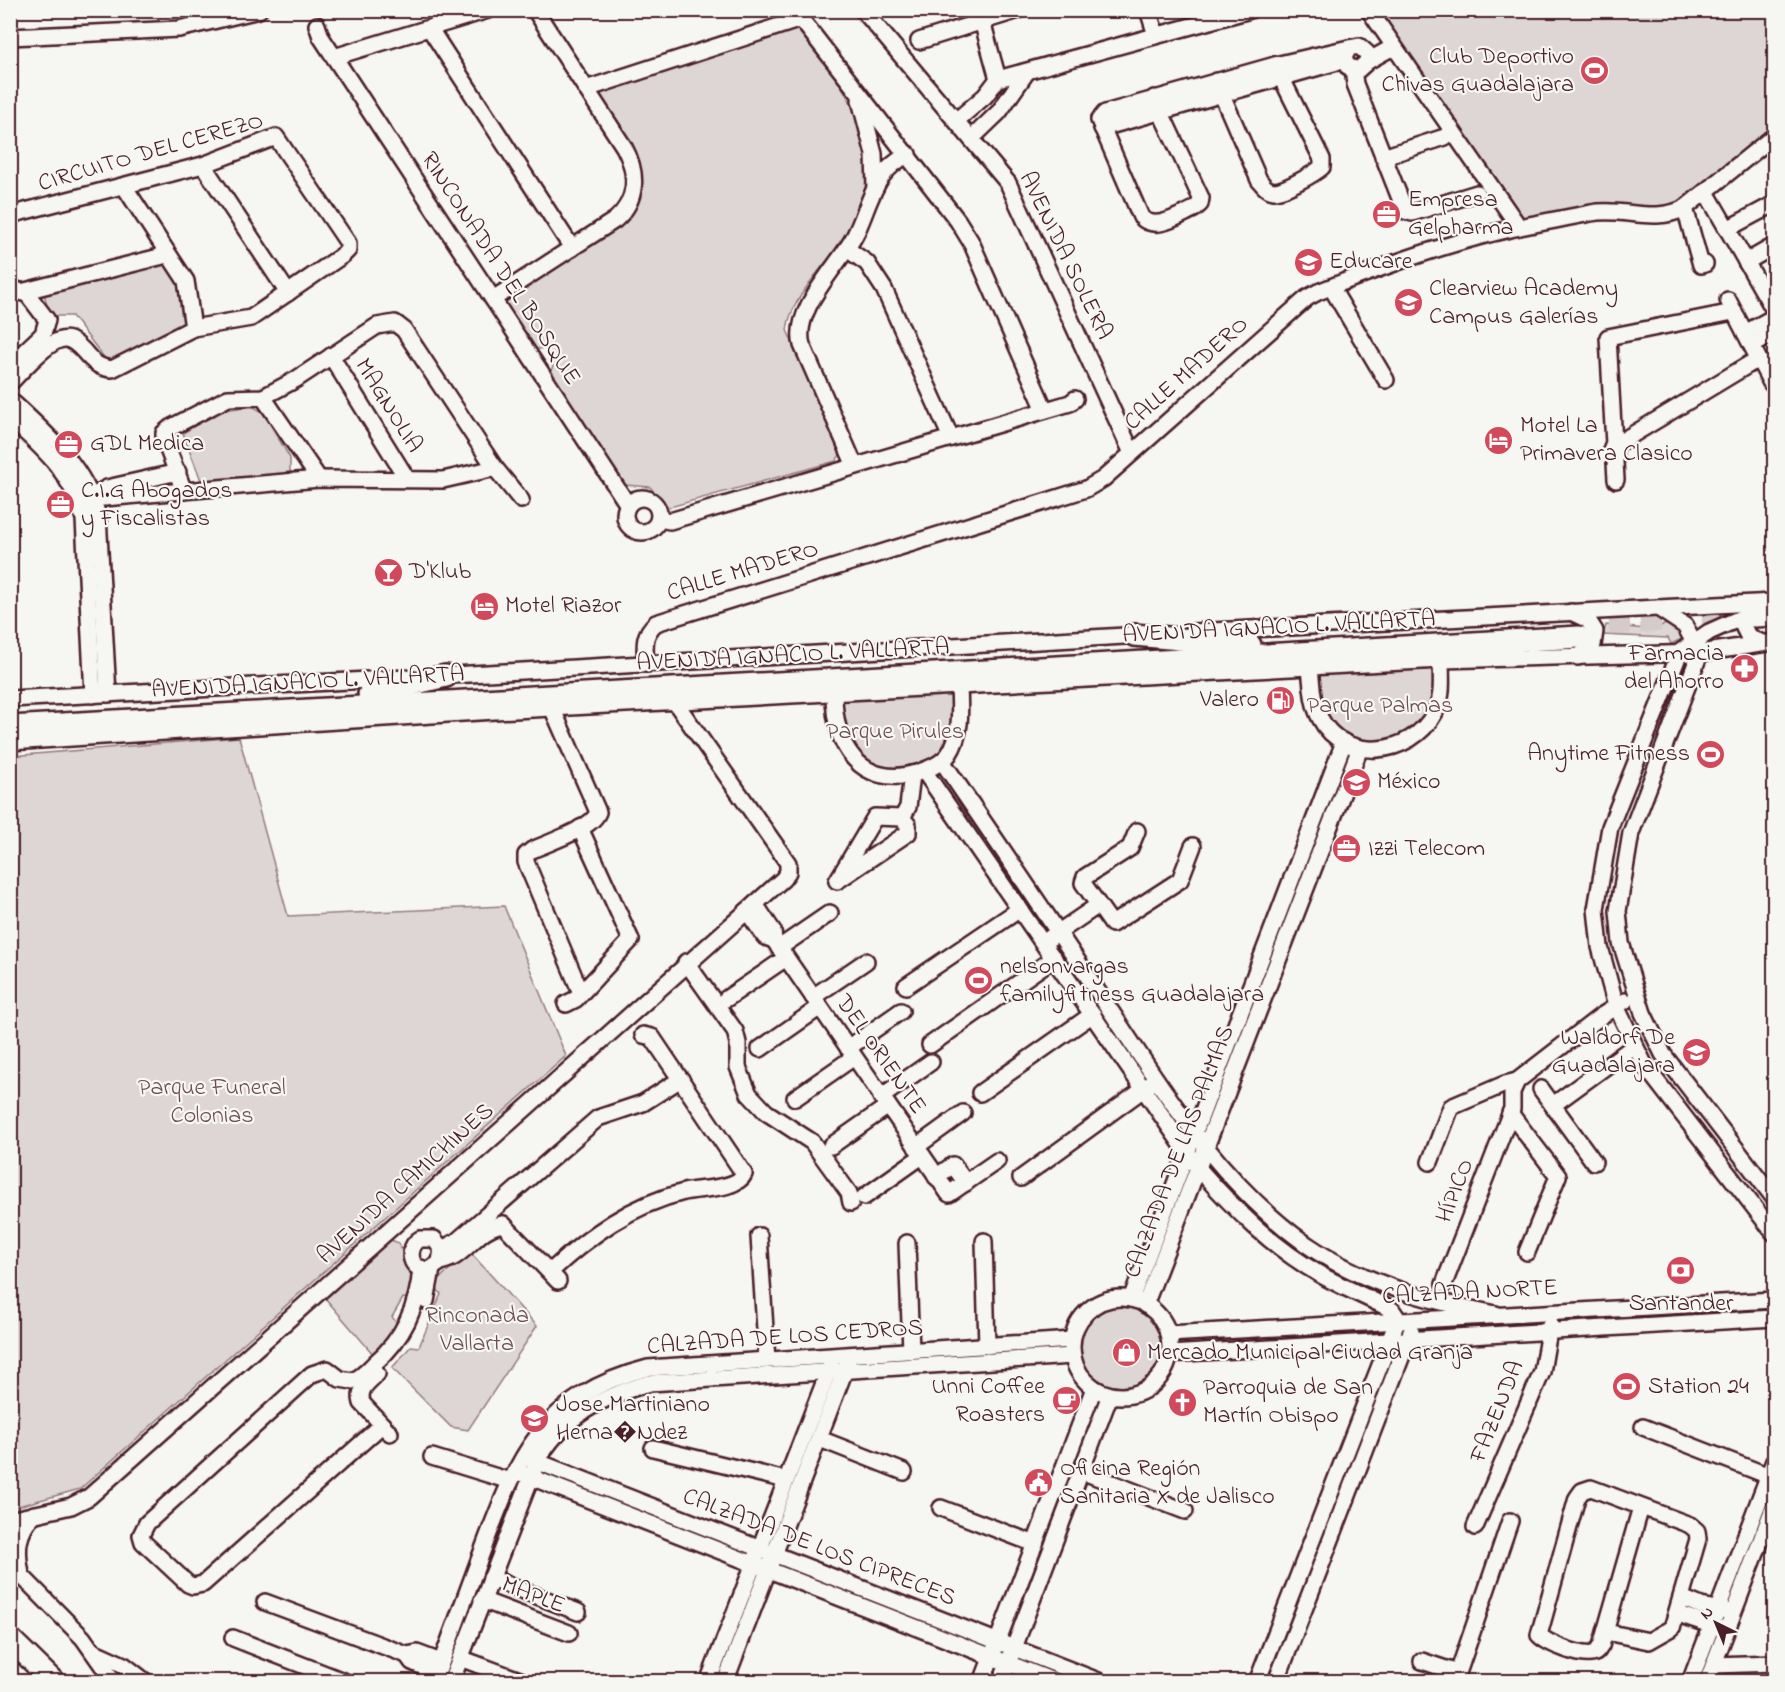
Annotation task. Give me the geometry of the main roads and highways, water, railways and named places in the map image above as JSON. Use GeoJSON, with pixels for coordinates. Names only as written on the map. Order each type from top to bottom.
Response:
{"type":"FeatureCollection","features":[{"type":"Feature","properties":{"kind":"highway","name":"AVENIDA IGNACIO L. VALLARTA"},"geometry":{"type":"LineString","coordinates":[[10,713],[1257,645],[1577,633],[1149,661],[10,727]]}},
{"type":"Feature","properties":{"kind":"highway"},"geometry":{"type":"LineString","coordinates":[[1134,635],[1257,645]]}},
{"type":"Feature","properties":{"kind":"highway"},"geometry":{"type":"LineString","coordinates":[[1051,682],[1149,661]]}},
{"type":"Feature","properties":{"kind":"highway"},"geometry":{"type":"LineString","coordinates":[[369,694],[446,676]]}},
{"type":"Feature","properties":{"kind":"highway"},"geometry":{"type":"LineString","coordinates":[[431,702],[495,711]]}},
{"type":"Feature","properties":{"kind":"highway"},"geometry":{"type":"LineString","coordinates":[[10,1639],[54,1682]]}},
{"type":"Feature","properties":{"kind":"tunnel"},"geometry":{"type":"LineString","coordinates":[[1578,626],[1750,616]]}},
{"type":"Feature","properties":{"kind":"place","name":"Club Deportivo Chivas Guadalajara"},"geometry":{"type":"Point","coordinates":[1595,71]}},
{"type":"Feature","properties":{"kind":"place","name":"Empresa Gelpharma"},"geometry":{"type":"Point","coordinates":[1387,214]}},
{"type":"Feature","properties":{"kind":"place","name":"Educare"},"geometry":{"type":"Point","coordinates":[1308,262]}},
{"type":"Feature","properties":{"kind":"place","name":"Clearview Academy Campus Galerías"},"geometry":{"type":"Point","coordinates":[1408,303]}},
{"type":"Feature","properties":{"kind":"place","name":"Motel La Primavera Clasico"},"geometry":{"type":"Point","coordinates":[1499,440]}},
{"type":"Feature","properties":{"kind":"place","name":"GDL Medica"},"geometry":{"type":"Point","coordinates":[69,444]}},
{"type":"Feature","properties":{"kind":"place","name":"C.I.G Abogados y Fiscalistas"},"geometry":{"type":"Point","coordinates":[60,505]}},
{"type":"Feature","properties":{"kind":"place","name":"D'Klub"},"geometry":{"type":"Point","coordinates":[388,572]}},
{"type":"Feature","properties":{"kind":"place","name":"Motel Riazor"},"geometry":{"type":"Point","coordinates":[484,606]}},
{"type":"Feature","properties":{"kind":"place","name":"Farmacia del Ahorro"},"geometry":{"type":"Point","coordinates":[1745,668]}},
{"type":"Feature","properties":{"kind":"place","name":"Valero"},"geometry":{"type":"Point","coordinates":[1280,700]}},
{"type":"Feature","properties":{"kind":"place","name":"Anytime Fitness"},"geometry":{"type":"Point","coordinates":[1711,754]}},
{"type":"Feature","properties":{"kind":"place","name":"México"},"geometry":{"type":"Point","coordinates":[1356,782]}},
{"type":"Feature","properties":{"kind":"place","name":"Izzi Telecom"},"geometry":{"type":"Point","coordinates":[1347,849]}},
{"type":"Feature","properties":{"kind":"place","name":"nelsonvargas familyfitness Guadalajara"},"geometry":{"type":"Point","coordinates":[979,981]}},
{"type":"Feature","properties":{"kind":"place","name":"Waldorf De Guadalajara"},"geometry":{"type":"Point","coordinates":[1696,1052]}},
{"type":"Feature","properties":{"kind":"place","name":"Santander"},"geometry":{"type":"Point","coordinates":[1681,1271]}},
{"type":"Feature","properties":{"kind":"place","name":"Mercado Municipal Ciudad Granja"},"geometry":{"type":"Point","coordinates":[1126,1353]}},
{"type":"Feature","properties":{"kind":"place","name":"Station 24"},"geometry":{"type":"Point","coordinates":[1627,1387]}},
{"type":"Feature","properties":{"kind":"place","name":"Unni Coffee Roasters"},"geometry":{"type":"Point","coordinates":[1066,1401]}},
{"type":"Feature","properties":{"kind":"place","name":"Parroquia de San Martín Obispo"},"geometry":{"type":"Point","coordinates":[1182,1402]}},
{"type":"Feature","properties":{"kind":"place","name":"Jose Martiniano Herna�Ndez"},"geometry":{"type":"Point","coordinates":[535,1419]}},
{"type":"Feature","properties":{"kind":"place","name":"Oficina Región Sanitaria X de Jalisco"},"geometry":{"type":"Point","coordinates":[1039,1483]}},
{"type":"Feature","properties":{"kind":"park label","name":"Parque Palmas"},"geometry":{"type":"Point","coordinates":[1380,706]}},
{"type":"Feature","properties":{"kind":"park label","name":"Parque Pirules"},"geometry":{"type":"Point","coordinates":[895,732]}},
{"type":"Feature","properties":{"kind":"park label","name":"Parque Funeral Colonias"},"geometry":{"type":"Point","coordinates":[212,1102]}},
{"type":"Feature","properties":{"kind":"park label","name":"Rinconada Vallarta"},"geometry":{"type":"Point","coordinates":[477,1330]}}]}
